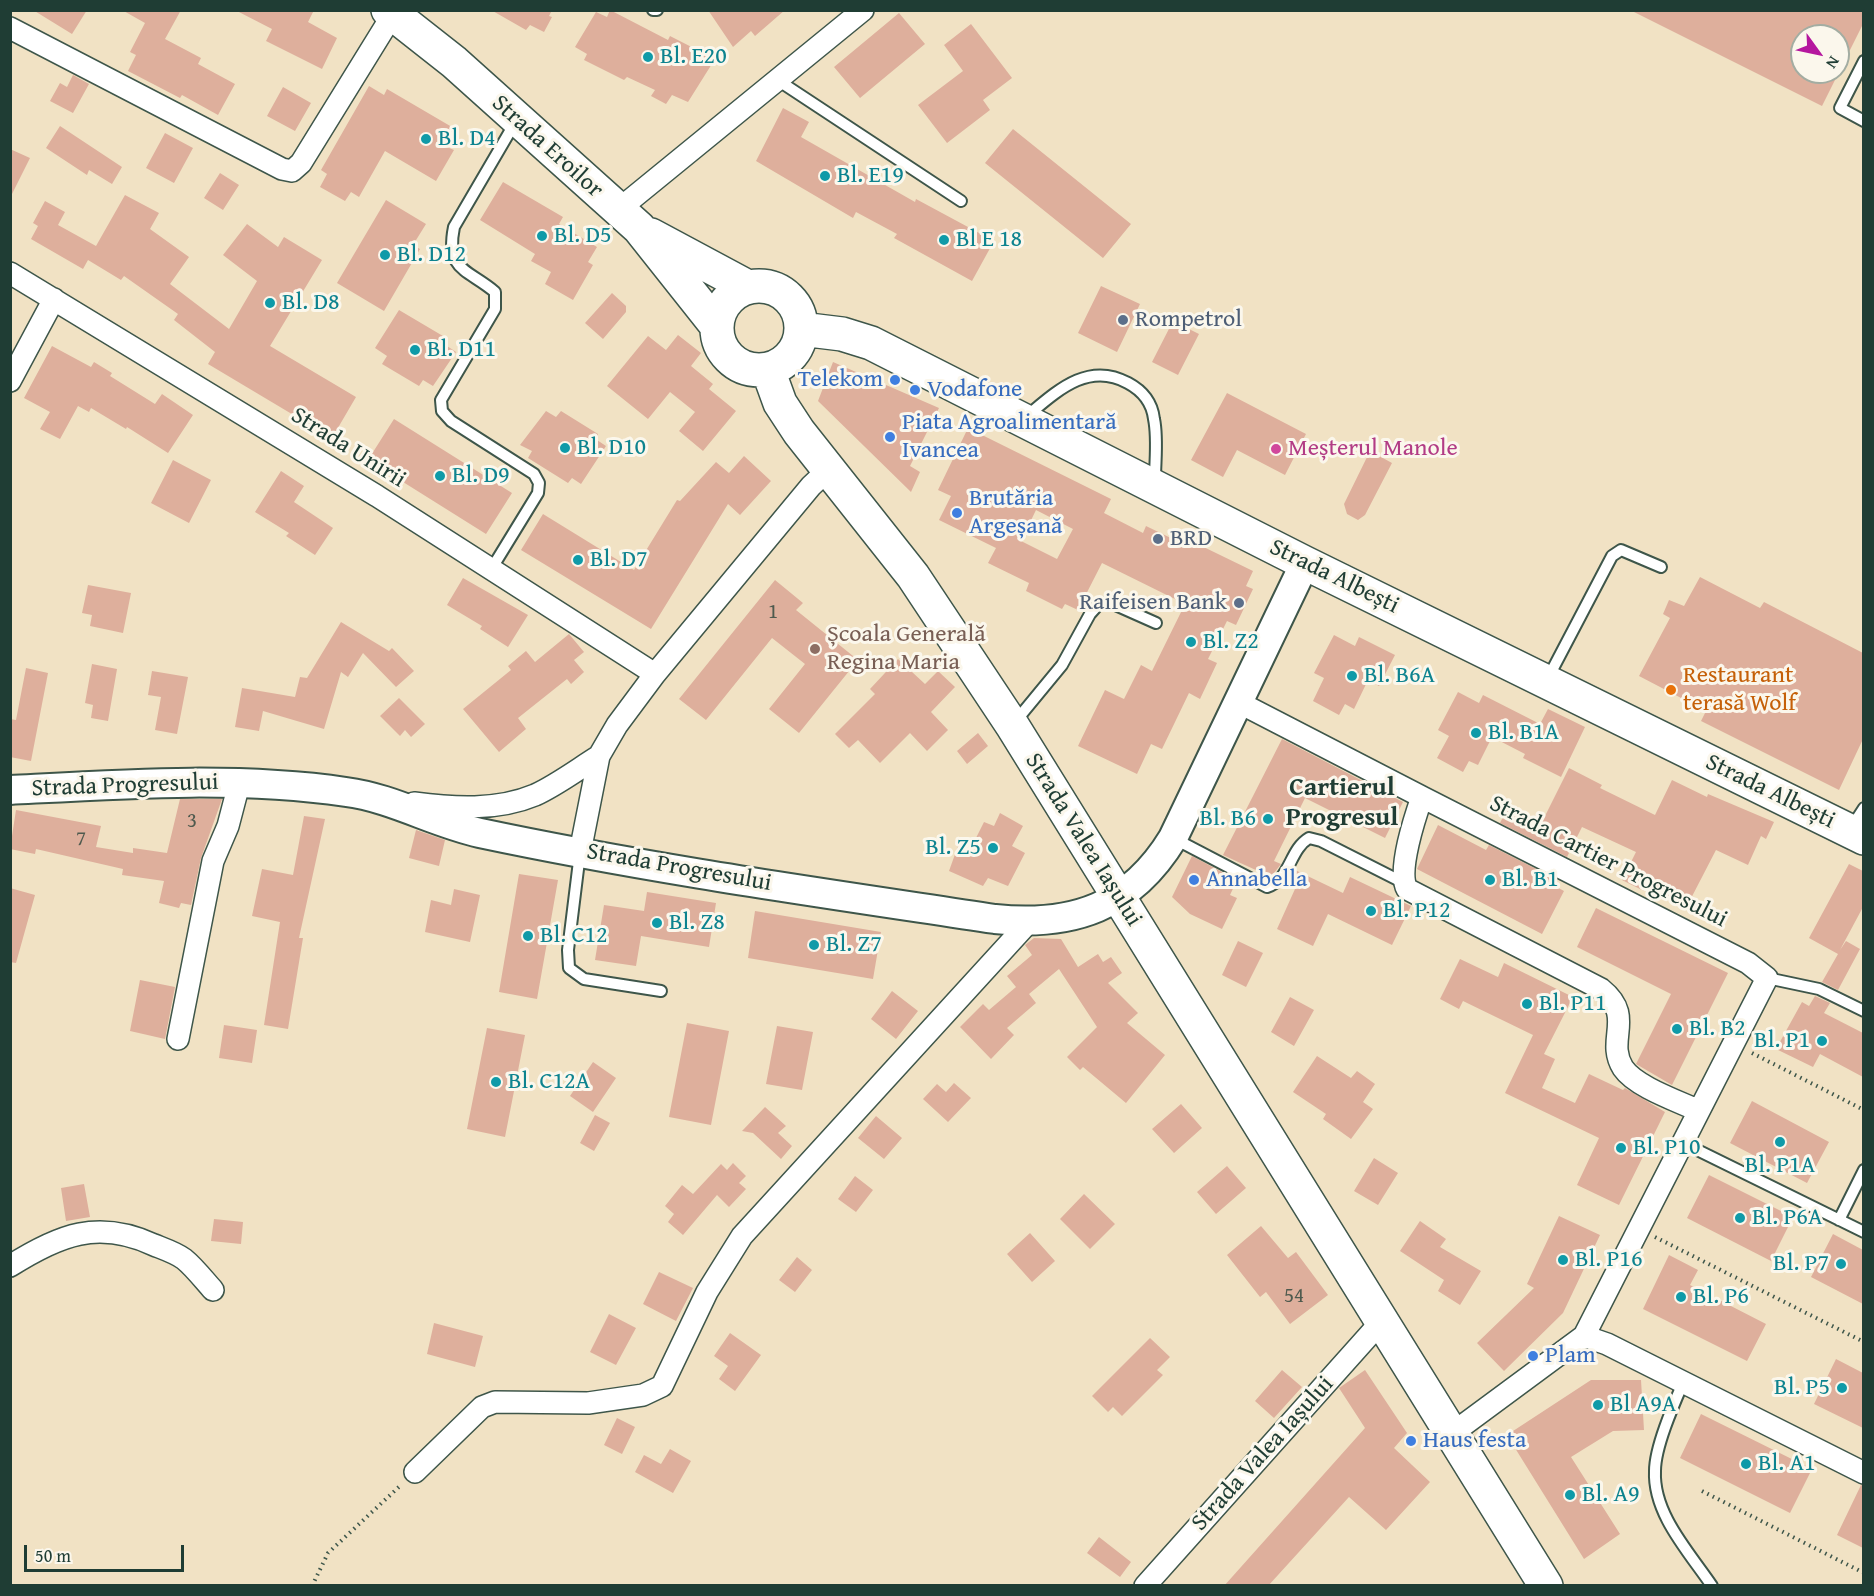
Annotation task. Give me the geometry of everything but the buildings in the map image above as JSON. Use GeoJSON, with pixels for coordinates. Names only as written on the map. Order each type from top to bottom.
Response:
{"type":"FeatureCollection","features":[{"type":"Feature","properties":{"kind":"main road","name":"Strada Eroilor"},"geometry":{"type":"LineString","coordinates":[[391,13],[454,62],[628,219],[716,325]]}},
{"type":"Feature","properties":{"kind":"main road"},"geometry":{"type":"LineString","coordinates":[[628,219],[748,287]]}},
{"type":"Feature","properties":{"kind":"main road"},"geometry":{"type":"LineString","coordinates":[[761,286],[785,295],[800,316],[799,343],[792,355],[781,364],[768,370],[755,371],[731,361],[720,344],[716,325],[726,300],[748,287],[761,286]]}},
{"type":"Feature","properties":{"kind":"main road","name":"Strada Albești"},"geometry":{"type":"LineString","coordinates":[[801,329],[842,334],[871,343],[1305,563],[1546,682],[1859,826]]}},
{"type":"Feature","properties":{"kind":"main road","name":"Strada Valea Iașului"},"geometry":{"type":"LineString","coordinates":[[768,370],[780,403],[828,470],[913,576],[1012,725],[1380,1323],[1546,1586]]}},
{"type":"Feature","properties":{"kind":"street"},"geometry":{"type":"LineString","coordinates":[[628,219],[776,79],[863,10]]}},
{"type":"Feature","properties":{"kind":"street"},"geometry":{"type":"LineString","coordinates":[[10,28],[282,169],[292,171],[301,163],[391,13]]}},
{"type":"Feature","properties":{"kind":"street","name":"Strada Unirii"},"geometry":{"type":"LineString","coordinates":[[10,273],[492,568],[655,674]]}},
{"type":"Feature","properties":{"kind":"street"},"geometry":{"type":"LineString","coordinates":[[10,381],[54,299]]}},
{"type":"Feature","properties":{"kind":"street"},"geometry":{"type":"LineString","coordinates":[[580,852],[599,756],[617,725],[655,674],[811,486],[828,470]]}},
{"type":"Feature","properties":{"kind":"street"},"geometry":{"type":"LineString","coordinates":[[1120,898],[1161,858],[1173,838],[1305,563]]}},
{"type":"Feature","properties":{"kind":"street","name":"Strada Cartier Progresului"},"geometry":{"type":"LineString","coordinates":[[1238,702],[1748,963],[1767,978]]}},
{"type":"Feature","properties":{"kind":"street"},"geometry":{"type":"LineString","coordinates":[[387,800],[469,807],[507,804],[535,795],[599,756]]}},
{"type":"Feature","properties":{"kind":"street","name":"Strada Progresului"},"geometry":{"type":"LineString","coordinates":[[10,790],[144,783],[301,786],[387,800],[427,817],[477,832],[580,852],[898,905],[1028,923],[1095,909],[1120,898]]}},
{"type":"Feature","properties":{"kind":"street","name":"Strada Progresului"},"geometry":{"type":"LineString","coordinates":[[178,1039],[213,861],[228,826],[239,784]]}},
{"type":"Feature","properties":{"kind":"street"},"geometry":{"type":"LineString","coordinates":[[1422,797],[1404,867],[1404,883],[1407,889],[1600,988],[1613,998],[1619,1011],[1617,1054],[1624,1069],[1635,1080],[1699,1111]]}},
{"type":"Feature","properties":{"kind":"street"},"geometry":{"type":"LineString","coordinates":[[415,1472],[482,1407],[495,1402],[588,1403],[644,1395],[662,1386],[707,1292],[742,1236],[1028,923]]}},
{"type":"Feature","properties":{"kind":"street"},"geometry":{"type":"LineString","coordinates":[[1450,1435],[1584,1336],[1767,978]]}},
{"type":"Feature","properties":{"kind":"street"},"geometry":{"type":"LineString","coordinates":[[10,1266],[56,1239],[80,1232],[107,1232],[139,1238],[184,1259],[213,1290]]}},
{"type":"Feature","properties":{"kind":"street","name":"Strada Valea Iașului"},"geometry":{"type":"LineString","coordinates":[[1145,1586],[1380,1323]]}},
{"type":"Feature","properties":{"kind":"street"},"geometry":{"type":"LineString","coordinates":[[1584,1336],[1607,1344],[1863,1473]]}},
{"type":"Feature","properties":{"kind":"lane"},"geometry":{"type":"LineString","coordinates":[[1863,61],[1840,108],[1863,121]]}},
{"type":"Feature","properties":{"kind":"lane"},"geometry":{"type":"LineString","coordinates":[[776,79],[961,201]]}},
{"type":"Feature","properties":{"kind":"lane"},"geometry":{"type":"LineString","coordinates":[[492,568],[538,493],[539,483],[534,474],[451,421],[442,411],[441,400],[495,309],[497,299],[495,292],[465,273],[454,260],[451,244],[454,227],[517,120]]}},
{"type":"Feature","properties":{"kind":"lane"},"geometry":{"type":"LineString","coordinates":[[1023,419],[1068,382],[1088,375],[1104,374],[1120,379],[1140,390],[1149,401],[1155,419],[1155,486]]}},
{"type":"Feature","properties":{"kind":"lane"},"geometry":{"type":"LineString","coordinates":[[1546,682],[1612,556],[1621,550],[1630,552],[1661,567]]}},
{"type":"Feature","properties":{"kind":"lane"},"geometry":{"type":"LineString","coordinates":[[1012,725],[1062,665],[1090,615],[1100,604],[1110,603],[1156,623]]}},
{"type":"Feature","properties":{"kind":"lane"},"geometry":{"type":"LineString","coordinates":[[1173,838],[1267,887],[1276,884],[1283,876],[1299,844],[1309,838],[1321,841],[1404,883]]}},
{"type":"Feature","properties":{"kind":"lane"},"geometry":{"type":"LineString","coordinates":[[580,852],[568,950],[569,968],[585,979],[662,991]]}},
{"type":"Feature","properties":{"kind":"lane","name":"Strada Cartier Progresului"},"geometry":{"type":"LineString","coordinates":[[1767,978],[1819,989],[1863,1011]]}},
{"type":"Feature","properties":{"kind":"lane"},"geometry":{"type":"LineString","coordinates":[[1683,1143],[1863,1232]]}},
{"type":"Feature","properties":{"kind":"lane"},"geometry":{"type":"LineString","coordinates":[[1839,1220],[1863,1170]]}},
{"type":"Feature","properties":{"kind":"lane"},"geometry":{"type":"LineString","coordinates":[[1683,1383],[1670,1414],[1654,1470],[1657,1493],[1670,1525],[1712,1586]]}},
{"type":"Feature","properties":{"kind":"path"},"geometry":{"type":"LineString","coordinates":[[1734,1043],[1863,1110]]}},
{"type":"Feature","properties":{"kind":"path"},"geometry":{"type":"LineString","coordinates":[[1639,1229],[1863,1342]]}},
{"type":"Feature","properties":{"kind":"path"},"geometry":{"type":"LineString","coordinates":[[312,1586],[328,1553],[415,1472]]}},
{"type":"Feature","properties":{"kind":"path"},"geometry":{"type":"LineString","coordinates":[[1702,1491],[1863,1573]]}},
{"type":"Feature","properties":{"kind":"place","name":"Bl. E20"},"geometry":{"type":"Point","coordinates":[648,57]}},
{"type":"Feature","properties":{"kind":"place","name":"Bl. D4"},"geometry":{"type":"Point","coordinates":[426,139]}},
{"type":"Feature","properties":{"kind":"place","name":"Bl. E19"},"geometry":{"type":"Point","coordinates":[825,176]}},
{"type":"Feature","properties":{"kind":"place","name":"Bl. D5"},"geometry":{"type":"Point","coordinates":[542,236]}},
{"type":"Feature","properties":{"kind":"place","name":"Bl E 18"},"geometry":{"type":"Point","coordinates":[944,240]}},
{"type":"Feature","properties":{"kind":"place","name":"Bl. D12"},"geometry":{"type":"Point","coordinates":[385,255]}},
{"type":"Feature","properties":{"kind":"place","name":"Bl. D8"},"geometry":{"type":"Point","coordinates":[270,303]}},
{"type":"Feature","properties":{"kind":"place","name":"Rompetrol"},"geometry":{"type":"Point","coordinates":[1123,320]}},
{"type":"Feature","properties":{"kind":"place","name":"Bl. D11"},"geometry":{"type":"Point","coordinates":[415,350]}},
{"type":"Feature","properties":{"kind":"place","name":"Telekom"},"geometry":{"type":"Point","coordinates":[895,380]}},
{"type":"Feature","properties":{"kind":"place","name":"Vodafone"},"geometry":{"type":"Point","coordinates":[915,390]}},
{"type":"Feature","properties":{"kind":"place","name":"Piata Agroalimentară Ivancea"},"geometry":{"type":"Point","coordinates":[890,437]}},
{"type":"Feature","properties":{"kind":"place","name":"Bl. D10"},"geometry":{"type":"Point","coordinates":[565,448]}},
{"type":"Feature","properties":{"kind":"place","name":"Meșterul Manole"},"geometry":{"type":"Point","coordinates":[1276,449]}},
{"type":"Feature","properties":{"kind":"place","name":"Bl. D9"},"geometry":{"type":"Point","coordinates":[440,476]}},
{"type":"Feature","properties":{"kind":"place","name":"Brutăria Argeșană"},"geometry":{"type":"Point","coordinates":[957,513]}},
{"type":"Feature","properties":{"kind":"place","name":"BRD"},"geometry":{"type":"Point","coordinates":[1158,539]}},
{"type":"Feature","properties":{"kind":"place","name":"Bl. D7"},"geometry":{"type":"Point","coordinates":[578,560]}},
{"type":"Feature","properties":{"kind":"place","name":"Raifeisen Bank"},"geometry":{"type":"Point","coordinates":[1239,603]}},
{"type":"Feature","properties":{"kind":"place","name":"Bl. Z2"},"geometry":{"type":"Point","coordinates":[1191,642]}},
{"type":"Feature","properties":{"kind":"place","name":"Școala Generală Regina Maria"},"geometry":{"type":"Point","coordinates":[815,649]}},
{"type":"Feature","properties":{"kind":"place","name":"Bl. B6A"},"geometry":{"type":"Point","coordinates":[1352,676]}},
{"type":"Feature","properties":{"kind":"place","name":"Restaurant terasă Wolf"},"geometry":{"type":"Point","coordinates":[1671,690]}},
{"type":"Feature","properties":{"kind":"place","name":"Bl. B1A"},"geometry":{"type":"Point","coordinates":[1476,733]}},
{"type":"Feature","properties":{"kind":"place","name":"Bl. B6"},"geometry":{"type":"Point","coordinates":[1268,819]}},
{"type":"Feature","properties":{"kind":"place","name":"Bl. Z5"},"geometry":{"type":"Point","coordinates":[993,848]}},
{"type":"Feature","properties":{"kind":"place","name":"Annabella"},"geometry":{"type":"Point","coordinates":[1194,880]}},
{"type":"Feature","properties":{"kind":"place","name":"Bl. B1"},"geometry":{"type":"Point","coordinates":[1490,880]}},
{"type":"Feature","properties":{"kind":"place","name":"Bl. P12"},"geometry":{"type":"Point","coordinates":[1371,911]}},
{"type":"Feature","properties":{"kind":"place","name":"Bl. Z8"},"geometry":{"type":"Point","coordinates":[657,923]}},
{"type":"Feature","properties":{"kind":"place","name":"Bl. C12"},"geometry":{"type":"Point","coordinates":[528,936]}},
{"type":"Feature","properties":{"kind":"place","name":"Bl. Z7"},"geometry":{"type":"Point","coordinates":[814,945]}},
{"type":"Feature","properties":{"kind":"place","name":"Bl. P11"},"geometry":{"type":"Point","coordinates":[1527,1004]}},
{"type":"Feature","properties":{"kind":"place","name":"Bl. B2"},"geometry":{"type":"Point","coordinates":[1677,1029]}},
{"type":"Feature","properties":{"kind":"place","name":"Bl. P1"},"geometry":{"type":"Point","coordinates":[1822,1041]}},
{"type":"Feature","properties":{"kind":"place","name":"Bl. C12A"},"geometry":{"type":"Point","coordinates":[496,1082]}},
{"type":"Feature","properties":{"kind":"place","name":"Bl. P1A"},"geometry":{"type":"Point","coordinates":[1780,1142]}},
{"type":"Feature","properties":{"kind":"place","name":"Bl. P10"},"geometry":{"type":"Point","coordinates":[1621,1148]}},
{"type":"Feature","properties":{"kind":"place","name":"Bl. P6A"},"geometry":{"type":"Point","coordinates":[1740,1218]}},
{"type":"Feature","properties":{"kind":"place","name":"Bl. P16"},"geometry":{"type":"Point","coordinates":[1563,1260]}},
{"type":"Feature","properties":{"kind":"place","name":"Bl. P7"},"geometry":{"type":"Point","coordinates":[1841,1264]}},
{"type":"Feature","properties":{"kind":"place","name":"Bl. P6"},"geometry":{"type":"Point","coordinates":[1681,1297]}},
{"type":"Feature","properties":{"kind":"place","name":"Plam"},"geometry":{"type":"Point","coordinates":[1533,1356]}},
{"type":"Feature","properties":{"kind":"place","name":"Bl. P5"},"geometry":{"type":"Point","coordinates":[1842,1388]}},
{"type":"Feature","properties":{"kind":"place","name":"Bl A9A"},"geometry":{"type":"Point","coordinates":[1598,1405]}},
{"type":"Feature","properties":{"kind":"place","name":"Haus festa"},"geometry":{"type":"Point","coordinates":[1411,1441]}},
{"type":"Feature","properties":{"kind":"place","name":"Bl. A1"},"geometry":{"type":"Point","coordinates":[1746,1464]}},
{"type":"Feature","properties":{"kind":"place","name":"Bl. A9"},"geometry":{"type":"Point","coordinates":[1570,1495]}},
{"type":"Feature","properties":{"kind":"district","name":"Cartierul Progresul"},"geometry":{"type":"Point","coordinates":[1342,803]}}]}
